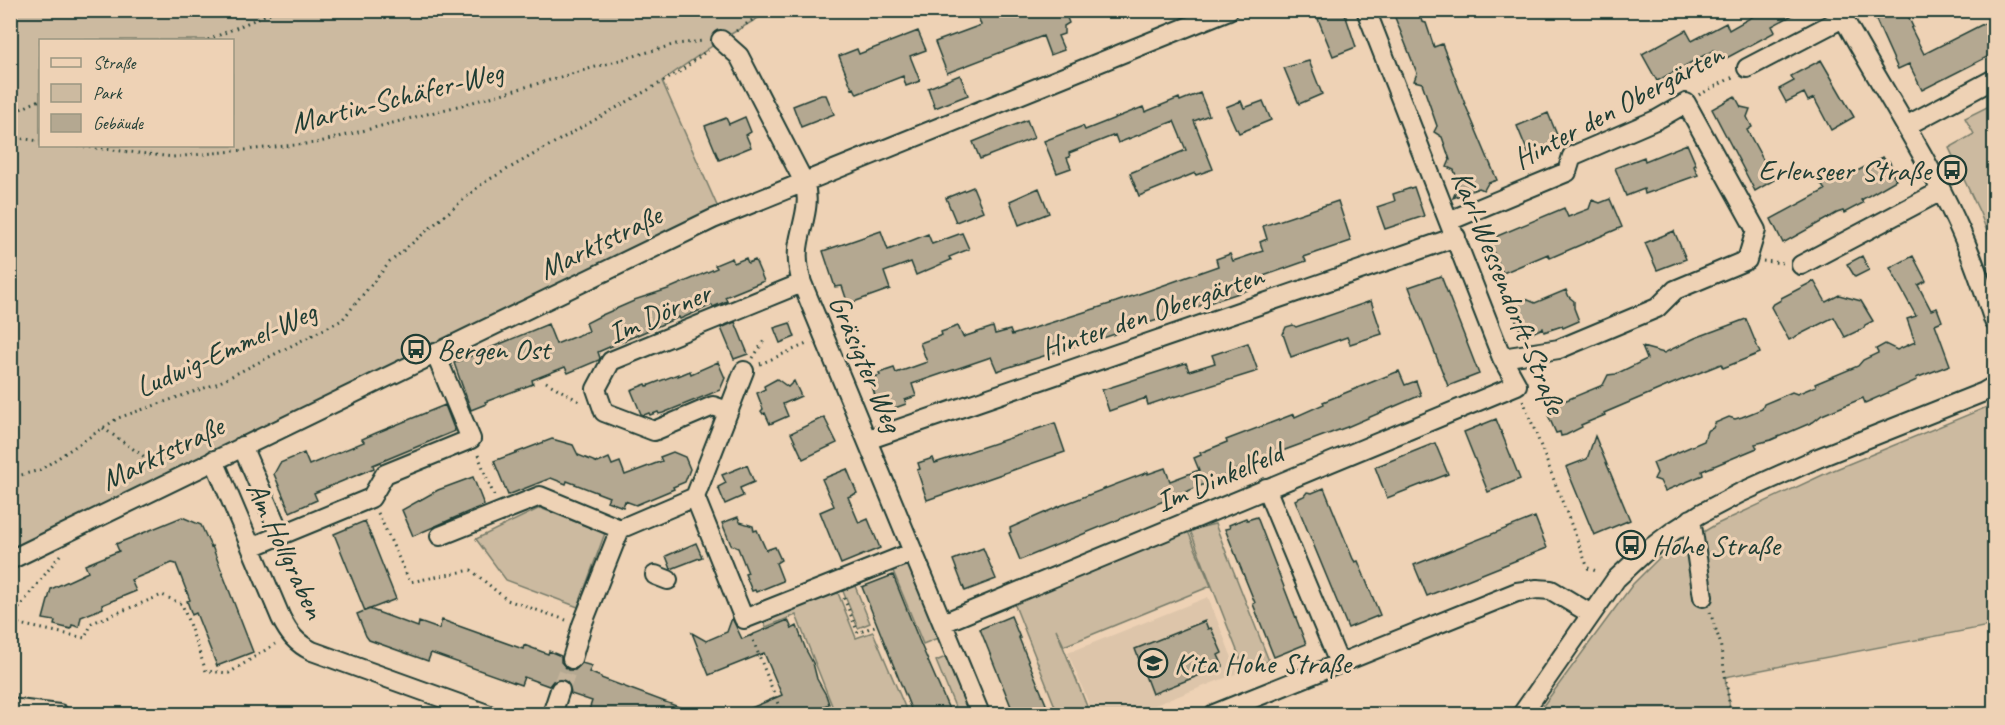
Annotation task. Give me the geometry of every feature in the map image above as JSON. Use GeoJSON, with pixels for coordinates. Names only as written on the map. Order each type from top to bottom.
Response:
{"type":"FeatureCollection","features":[{"type":"Feature","properties":{"kind":"street","name":"Marktstraße"},"geometry":{"type":"LineString","coordinates":[[10,560],[713,219],[1229,10]]}},
{"type":"Feature","properties":{"kind":"street","name":"Karl-Wessendorft-Straße"},"geometry":{"type":"LineString","coordinates":[[1366,10],[1502,358],[1517,385]]}},
{"type":"Feature","properties":{"kind":"street","name":"Hinter den Obergärten"},"geometry":{"type":"LineString","coordinates":[[1747,68],[1841,14]]}},
{"type":"Feature","properties":{"kind":"street"},"geometry":{"type":"LineString","coordinates":[[1841,14],[1941,191],[1966,244],[1995,321]]}},
{"type":"Feature","properties":{"kind":"street","name":"Gräsigter Weg"},"geometry":{"type":"LineString","coordinates":[[721,40],[739,56],[804,182],[807,208],[797,254],[802,284],[980,714]]}},
{"type":"Feature","properties":{"kind":"street"},"geometry":{"type":"LineString","coordinates":[[1906,126],[1995,79]]}},
{"type":"Feature","properties":{"kind":"street","name":"Hinter den Obergärten"},"geometry":{"type":"LineString","coordinates":[[867,440],[1453,229],[1567,172],[1572,156],[1658,119],[1686,103]]}},
{"type":"Feature","properties":{"kind":"street"},"geometry":{"type":"LineString","coordinates":[[1502,358],[1559,349],[1657,308],[1675,290],[1747,260],[1756,230],[1686,103]]}},
{"type":"Feature","properties":{"kind":"street"},"geometry":{"type":"LineString","coordinates":[[1800,265],[1941,191]]}},
{"type":"Feature","properties":{"kind":"street","name":"Im Dörner"},"geometry":{"type":"LineString","coordinates":[[597,393],[596,389],[611,360],[802,284]]}},
{"type":"Feature","properties":{"kind":"street"},"geometry":{"type":"LineString","coordinates":[[252,548],[371,498],[385,474],[471,439],[435,353]]}},
{"type":"Feature","properties":{"kind":"street"},"geometry":{"type":"LineString","coordinates":[[744,371],[695,497],[744,620],[913,552]]}},
{"type":"Feature","properties":{"kind":"street","name":"Im Dinkelfeld"},"geometry":{"type":"LineString","coordinates":[[943,623],[1517,385]]}},
{"type":"Feature","properties":{"kind":"street"},"geometry":{"type":"LineString","coordinates":[[1522,714],[1616,579],[1644,553],[1691,519],[1740,493],[1818,458],[1995,386]]}},
{"type":"Feature","properties":{"kind":"street"},"geometry":{"type":"LineString","coordinates":[[597,393],[604,412],[654,431],[713,406],[728,411]]}},
{"type":"Feature","properties":{"kind":"street"},"geometry":{"type":"LineString","coordinates":[[242,446],[281,536]]}},
{"type":"Feature","properties":{"kind":"street","name":"Am Hollgraben"},"geometry":{"type":"LineString","coordinates":[[214,460],[290,635],[299,645],[487,714]]}},
{"type":"Feature","properties":{"kind":"street"},"geometry":{"type":"LineString","coordinates":[[1266,488],[1339,663]]}},
{"type":"Feature","properties":{"kind":"street"},"geometry":{"type":"LineString","coordinates":[[440,536],[540,496],[620,528],[695,497]]}},
{"type":"Feature","properties":{"kind":"street"},"geometry":{"type":"LineString","coordinates":[[1691,519],[1703,597]]}},
{"type":"Feature","properties":{"kind":"street"},"geometry":{"type":"LineString","coordinates":[[572,659],[582,625],[620,528]]}},
{"type":"Feature","properties":{"kind":"street"},"geometry":{"type":"LineString","coordinates":[[1214,714],[1517,592],[1537,589],[1551,590],[1591,614]]}},
{"type":"Feature","properties":{"kind":"street"},"geometry":{"type":"LineString","coordinates":[[552,714],[560,690]]}},
{"type":"Feature","properties":{"kind":"street"},"geometry":{"type":"LineString","coordinates":[[10,708],[59,714]]}},
{"type":"Feature","properties":{"kind":"path"},"geometry":{"type":"LineString","coordinates":[[210,39],[277,10]]}},
{"type":"Feature","properties":{"kind":"path","name":"Ludwig-Emmel-Weg"},"geometry":{"type":"LineString","coordinates":[[10,478],[40,470],[118,418],[216,384],[342,320],[390,262],[483,183],[678,73],[721,40],[767,10]]}},
{"type":"Feature","properties":{"kind":"path","name":"Martin-Schäfer-Weg"},"geometry":{"type":"LineString","coordinates":[[87,147],[173,157],[316,143],[473,102],[676,44],[721,40]]}},
{"type":"Feature","properties":{"kind":"path","name":"Hinter den Obergärten"},"geometry":{"type":"LineString","coordinates":[[1686,103],[1747,68]]}},
{"type":"Feature","properties":{"kind":"path"},"geometry":{"type":"LineString","coordinates":[[10,114],[39,100]]}},
{"type":"Feature","properties":{"kind":"path"},"geometry":{"type":"LineString","coordinates":[[10,137],[39,141]]}},
{"type":"Feature","properties":{"kind":"path"},"geometry":{"type":"LineString","coordinates":[[1747,260],[1800,265]]}},
{"type":"Feature","properties":{"kind":"path"},"geometry":{"type":"LineString","coordinates":[[744,371],[824,336]]}},
{"type":"Feature","properties":{"kind":"path"},"geometry":{"type":"LineString","coordinates":[[546,382],[579,401],[597,393]]}},
{"type":"Feature","properties":{"kind":"path","name":"Karl-Wessendorft-Straße"},"geometry":{"type":"LineString","coordinates":[[1517,385],[1588,568],[1616,579]]}},
{"type":"Feature","properties":{"kind":"path"},"geometry":{"type":"LineString","coordinates":[[103,428],[176,478]]}},
{"type":"Feature","properties":{"kind":"path"},"geometry":{"type":"LineString","coordinates":[[471,439],[501,512]]}},
{"type":"Feature","properties":{"kind":"path"},"geometry":{"type":"LineString","coordinates":[[371,498],[410,582],[471,570],[507,600],[582,625]]}},
{"type":"Feature","properties":{"kind":"path"},"geometry":{"type":"LineString","coordinates":[[66,548],[15,613],[19,624],[85,638],[92,623],[162,595],[182,604],[206,671],[229,673],[290,635]]}},
{"type":"Feature","properties":{"kind":"path"},"geometry":{"type":"LineString","coordinates":[[837,582],[858,633],[877,625]]}},
{"type":"Feature","properties":{"kind":"path"},"geometry":{"type":"LineString","coordinates":[[1703,597],[1720,642],[1731,714]]}},
{"type":"Feature","properties":{"kind":"path"},"geometry":{"type":"LineString","coordinates":[[744,620],[782,714]]}},
{"type":"Feature","properties":{"kind":"shaded area","name":"Kita Hohe Straße"},"geometry":{"type":"Polygon","coordinates":[[[1208,597],[1238,673],[1132,714],[1093,714],[1068,653],[1208,597]]]}},
{"type":"Feature","properties":{"kind":"green space"},"geometry":{"type":"Polygon","coordinates":[[[11,11],[770,11],[721,40],[662,81],[718,208],[11,560],[11,11]]]}},
{"type":"Feature","properties":{"kind":"green space"},"geometry":{"type":"Polygon","coordinates":[[[1991,105],[1994,114],[1994,250],[1980,213],[1949,148],[1974,134],[1965,118],[1991,105]]]}},
{"type":"Feature","properties":{"kind":"green space"},"geometry":{"type":"Polygon","coordinates":[[[1994,404],[1994,625],[1725,677],[1731,714],[1537,714],[1633,584],[1658,559],[1715,525],[1829,472],[1994,404]]]}},
{"type":"Feature","properties":{"kind":"green space"},"geometry":{"type":"Polygon","coordinates":[[[540,508],[605,533],[578,607],[506,580],[476,539],[540,508]]]}},
{"type":"Feature","properties":{"kind":"green space"},"geometry":{"type":"Polygon","coordinates":[[[1215,524],[1269,661],[1245,671],[1190,530],[1215,524]]]}},
{"type":"Feature","properties":{"kind":"green space"},"geometry":{"type":"Polygon","coordinates":[[[1187,529],[1211,586],[1064,646],[1056,629],[1090,714],[1058,714],[1014,603],[1187,529]]]}},
{"type":"Feature","properties":{"kind":"green space"},"geometry":{"type":"Polygon","coordinates":[[[907,556],[940,637],[923,644],[893,571],[855,586],[870,623],[858,628],[840,584],[907,556]]]}},
{"type":"Feature","properties":{"kind":"green space"},"geometry":{"type":"Polygon","coordinates":[[[836,588],[856,638],[873,632],[908,714],[832,714],[835,713],[796,615],[766,627],[762,617],[836,588]]]}},
{"type":"Feature","properties":{"kind":"green space"},"geometry":{"type":"Polygon","coordinates":[[[948,656],[971,714],[958,714],[936,661],[948,656]]]}},
{"type":"Feature","properties":{"kind":"building"},"geometry":{"type":"Polygon","coordinates":[[[976,10],[1064,10],[1069,23],[1064,26],[1064,34],[1058,36],[1064,50],[1050,55],[1043,36],[947,73],[935,42],[981,25],[976,10]]]}},
{"type":"Feature","properties":{"kind":"building"},"geometry":{"type":"Polygon","coordinates":[[[1342,10],[1346,17],[1356,47],[1333,56],[1318,19],[1342,10]]]}},
{"type":"Feature","properties":{"kind":"building"},"geometry":{"type":"Polygon","coordinates":[[[1392,10],[1418,10],[1422,22],[1426,23],[1434,47],[1442,44],[1497,180],[1488,183],[1484,190],[1479,188],[1453,198],[1459,184],[1454,170],[1447,167],[1450,160],[1442,137],[1434,132],[1437,126],[1422,83],[1414,81],[1417,73],[1392,10]]]}},
{"type":"Feature","properties":{"kind":"building"},"geometry":{"type":"Polygon","coordinates":[[[1764,10],[1802,10],[1772,26],[1775,32],[1721,61],[1714,50],[1657,81],[1642,54],[1686,30],[1692,41],[1726,23],[1729,30],[1764,10]]]}},
{"type":"Feature","properties":{"kind":"building"},"geometry":{"type":"Polygon","coordinates":[[[1875,10],[1905,10],[1924,54],[1995,18],[1995,53],[1922,90],[1909,64],[1898,69],[1876,20],[1879,18],[1875,10]]]}},
{"type":"Feature","properties":{"kind":"building"},"geometry":{"type":"Polygon","coordinates":[[[918,31],[926,50],[910,56],[920,81],[906,86],[903,76],[857,94],[854,88],[852,89],[839,56],[857,49],[859,54],[918,31]]]}},
{"type":"Feature","properties":{"kind":"building"},"geometry":{"type":"Polygon","coordinates":[[[1821,60],[1854,117],[1831,130],[1814,98],[1808,101],[1804,93],[1786,102],[1779,89],[1794,81],[1791,76],[1821,60]]]}},
{"type":"Feature","properties":{"kind":"building"},"geometry":{"type":"Polygon","coordinates":[[[1309,61],[1322,94],[1299,104],[1284,68],[1309,61]]]}},
{"type":"Feature","properties":{"kind":"building"},"geometry":{"type":"Polygon","coordinates":[[[960,75],[968,95],[935,108],[928,88],[960,75]]]}},
{"type":"Feature","properties":{"kind":"building"},"geometry":{"type":"Polygon","coordinates":[[[1200,93],[1209,115],[1194,121],[1213,169],[1196,175],[1195,173],[1139,196],[1130,173],[1186,150],[1174,121],[1118,143],[1115,135],[1069,153],[1070,157],[1067,158],[1071,168],[1057,173],[1044,141],[1083,126],[1085,130],[1143,107],[1145,112],[1179,98],[1180,101],[1200,93]]]}},
{"type":"Feature","properties":{"kind":"building"},"geometry":{"type":"Polygon","coordinates":[[[826,95],[834,114],[801,127],[793,106],[826,95]]]}},
{"type":"Feature","properties":{"kind":"building"},"geometry":{"type":"Polygon","coordinates":[[[1735,96],[1741,107],[1750,109],[1747,117],[1752,127],[1747,130],[1774,180],[1755,191],[1712,109],[1735,96]]]}},
{"type":"Feature","properties":{"kind":"building"},"geometry":{"type":"Polygon","coordinates":[[[1241,101],[1244,108],[1263,101],[1271,120],[1239,133],[1226,107],[1241,101]]]}},
{"type":"Feature","properties":{"kind":"building"},"geometry":{"type":"Polygon","coordinates":[[[1548,113],[1562,147],[1531,160],[1517,126],[1548,113]]]}},
{"type":"Feature","properties":{"kind":"building"},"geometry":{"type":"Polygon","coordinates":[[[745,117],[751,132],[746,135],[751,147],[719,160],[705,126],[726,118],[729,124],[745,117]]]}},
{"type":"Feature","properties":{"kind":"building"},"geometry":{"type":"Polygon","coordinates":[[[1027,120],[1034,138],[980,159],[973,142],[1027,120]]]}},
{"type":"Feature","properties":{"kind":"building"},"geometry":{"type":"Polygon","coordinates":[[[1687,144],[1698,175],[1645,194],[1644,189],[1626,196],[1615,168],[1644,157],[1645,161],[1687,144]]]}},
{"type":"Feature","properties":{"kind":"building"},"geometry":{"type":"Polygon","coordinates":[[[1883,157],[1886,162],[1889,161],[1896,174],[1893,175],[1896,180],[1861,200],[1863,203],[1844,213],[1843,211],[1837,213],[1783,243],[1771,219],[1825,190],[1821,184],[1838,175],[1841,180],[1883,157]]]}},
{"type":"Feature","properties":{"kind":"building"},"geometry":{"type":"Polygon","coordinates":[[[973,187],[983,211],[956,222],[946,198],[973,187]]]}},
{"type":"Feature","properties":{"kind":"building"},"geometry":{"type":"Polygon","coordinates":[[[1414,187],[1424,216],[1385,229],[1377,207],[1395,201],[1393,194],[1414,187]]]}},
{"type":"Feature","properties":{"kind":"building"},"geometry":{"type":"Polygon","coordinates":[[[1039,188],[1049,213],[1019,225],[1010,201],[1039,188]]]}},
{"type":"Feature","properties":{"kind":"building"},"geometry":{"type":"Polygon","coordinates":[[[1610,199],[1622,227],[1550,258],[1548,254],[1503,273],[1488,240],[1564,208],[1568,217],[1589,209],[1592,200],[1600,203],[1610,199]]]}},
{"type":"Feature","properties":{"kind":"building"},"geometry":{"type":"Polygon","coordinates":[[[1338,201],[1351,241],[1304,257],[1306,261],[1255,279],[1256,281],[1249,284],[1251,289],[997,371],[991,357],[912,384],[916,396],[905,400],[906,404],[892,409],[891,405],[879,409],[870,379],[894,368],[896,373],[927,362],[920,343],[942,335],[941,332],[958,326],[963,337],[993,327],[995,334],[1010,330],[1012,335],[1116,302],[1218,266],[1216,259],[1230,254],[1233,261],[1263,251],[1260,242],[1267,239],[1263,226],[1338,201]]]}},
{"type":"Feature","properties":{"kind":"building"},"geometry":{"type":"Polygon","coordinates":[[[881,231],[888,250],[928,234],[932,244],[962,233],[969,249],[949,257],[951,260],[916,275],[911,262],[884,272],[890,289],[848,304],[842,286],[835,287],[823,251],[881,231]]]}},
{"type":"Feature","properties":{"kind":"building"},"geometry":{"type":"Polygon","coordinates":[[[1674,231],[1686,259],[1657,270],[1645,243],[1674,231]]]}},
{"type":"Feature","properties":{"kind":"building"},"geometry":{"type":"Polygon","coordinates":[[[1862,256],[1869,270],[1855,277],[1847,264],[1862,256]]]}},
{"type":"Feature","properties":{"kind":"building"},"geometry":{"type":"Polygon","coordinates":[[[1913,256],[1926,281],[1918,285],[1931,310],[1937,308],[1942,321],[1935,324],[1950,365],[1916,378],[1917,380],[1865,403],[1863,398],[1771,440],[1755,444],[1757,448],[1702,471],[1703,475],[1665,491],[1660,481],[1654,479],[1657,473],[1653,463],[1704,441],[1707,431],[1713,428],[1715,423],[1729,417],[1735,419],[1742,417],[1792,392],[1797,394],[1816,386],[1815,384],[1858,366],[1863,360],[1878,353],[1876,349],[1885,344],[1897,350],[1915,342],[1907,319],[1916,316],[1890,268],[1913,256]]]}},
{"type":"Feature","properties":{"kind":"building"},"geometry":{"type":"Polygon","coordinates":[[[732,258],[734,263],[746,258],[748,263],[755,260],[764,281],[725,297],[727,301],[713,307],[712,305],[680,319],[679,317],[598,352],[599,360],[568,373],[565,367],[532,380],[533,384],[485,402],[486,404],[471,410],[454,363],[548,324],[556,344],[589,331],[586,323],[602,315],[717,268],[715,265],[732,258]]]}},
{"type":"Feature","properties":{"kind":"building"},"geometry":{"type":"Polygon","coordinates":[[[1441,276],[1479,374],[1448,386],[1409,287],[1441,276]]]}},
{"type":"Feature","properties":{"kind":"building"},"geometry":{"type":"Polygon","coordinates":[[[1814,281],[1826,302],[1839,295],[1861,301],[1873,321],[1845,337],[1834,317],[1789,340],[1771,307],[1781,298],[1814,281]]]}},
{"type":"Feature","properties":{"kind":"building"},"geometry":{"type":"Polygon","coordinates":[[[1566,290],[1574,301],[1579,321],[1563,328],[1562,326],[1544,332],[1543,328],[1523,337],[1512,311],[1516,303],[1526,299],[1535,303],[1566,290]]]}},
{"type":"Feature","properties":{"kind":"building"},"geometry":{"type":"Polygon","coordinates":[[[1371,301],[1382,334],[1350,344],[1347,337],[1291,357],[1283,334],[1286,327],[1293,325],[1296,327],[1371,301]]]}},
{"type":"Feature","properties":{"kind":"building"},"geometry":{"type":"Polygon","coordinates":[[[1746,319],[1760,353],[1723,368],[1721,364],[1684,379],[1604,413],[1605,415],[1581,425],[1582,427],[1566,435],[1561,436],[1560,432],[1556,433],[1548,415],[1556,412],[1559,403],[1603,385],[1608,375],[1616,374],[1647,359],[1642,347],[1664,353],[1695,338],[1746,319]]]}},
{"type":"Feature","properties":{"kind":"building"},"geometry":{"type":"Polygon","coordinates":[[[735,322],[748,354],[734,359],[721,328],[735,322]]]}},
{"type":"Feature","properties":{"kind":"building"},"geometry":{"type":"Polygon","coordinates":[[[790,323],[795,337],[780,343],[774,328],[790,323]]]}},
{"type":"Feature","properties":{"kind":"building"},"geometry":{"type":"Polygon","coordinates":[[[1248,343],[1258,371],[1148,405],[1146,398],[1109,411],[1102,390],[1186,363],[1189,371],[1215,363],[1212,355],[1248,343]]]}},
{"type":"Feature","properties":{"kind":"building"},"geometry":{"type":"Polygon","coordinates":[[[718,362],[725,378],[720,390],[663,413],[641,414],[631,390],[678,374],[678,376],[690,371],[691,374],[718,362]]]}},
{"type":"Feature","properties":{"kind":"building"},"geometry":{"type":"Polygon","coordinates":[[[1399,371],[1405,385],[1416,381],[1421,395],[1347,427],[1258,460],[1232,473],[1020,560],[1009,533],[1010,528],[1148,472],[1148,474],[1165,468],[1170,481],[1199,470],[1194,458],[1201,455],[1200,453],[1227,442],[1226,440],[1294,414],[1295,417],[1324,404],[1323,402],[1399,371]]]}},
{"type":"Feature","properties":{"kind":"building"},"geometry":{"type":"Polygon","coordinates":[[[777,379],[788,387],[794,381],[801,396],[783,404],[788,416],[770,424],[765,413],[761,411],[763,409],[757,393],[777,379]]]}},
{"type":"Feature","properties":{"kind":"building"},"geometry":{"type":"Polygon","coordinates":[[[445,405],[455,431],[373,465],[374,468],[314,493],[317,500],[290,512],[274,474],[280,463],[304,453],[309,465],[364,442],[362,439],[445,405]]]}},
{"type":"Feature","properties":{"kind":"building"},"geometry":{"type":"Polygon","coordinates":[[[824,417],[837,443],[803,459],[791,433],[824,417]]]}},
{"type":"Feature","properties":{"kind":"building"},"geometry":{"type":"Polygon","coordinates":[[[1496,419],[1520,479],[1488,492],[1464,432],[1496,419]]]}},
{"type":"Feature","properties":{"kind":"building"},"geometry":{"type":"Polygon","coordinates":[[[1055,423],[1065,452],[927,500],[917,470],[920,469],[918,463],[933,458],[935,463],[1055,423]]]}},
{"type":"Feature","properties":{"kind":"building"},"geometry":{"type":"Polygon","coordinates":[[[1595,436],[1630,520],[1594,535],[1566,467],[1587,459],[1595,436]]]}},
{"type":"Feature","properties":{"kind":"building"},"geometry":{"type":"Polygon","coordinates":[[[552,439],[573,445],[578,455],[598,463],[609,458],[612,465],[620,462],[625,475],[662,461],[660,457],[673,452],[685,457],[690,469],[685,482],[673,487],[674,489],[636,505],[625,501],[623,507],[607,501],[609,497],[567,481],[566,484],[551,478],[508,495],[494,461],[552,439]]]}},
{"type":"Feature","properties":{"kind":"building"},"geometry":{"type":"Polygon","coordinates":[[[1435,443],[1448,474],[1387,498],[1375,467],[1435,443]]]}},
{"type":"Feature","properties":{"kind":"building"},"geometry":{"type":"Polygon","coordinates":[[[747,465],[754,482],[740,488],[743,496],[725,504],[718,487],[726,483],[722,475],[747,465]]]}},
{"type":"Feature","properties":{"kind":"building"},"geometry":{"type":"Polygon","coordinates":[[[847,469],[857,493],[848,497],[859,523],[868,519],[880,548],[841,564],[820,512],[834,506],[822,479],[847,469]]]}},
{"type":"Feature","properties":{"kind":"building"},"geometry":{"type":"Polygon","coordinates":[[[473,477],[484,505],[413,536],[402,510],[438,490],[473,477]]]}},
{"type":"Feature","properties":{"kind":"building"},"geometry":{"type":"Polygon","coordinates":[[[1324,488],[1353,559],[1355,562],[1358,561],[1380,615],[1348,628],[1295,500],[1307,492],[1312,493],[1324,488]]]}},
{"type":"Feature","properties":{"kind":"building"},"geometry":{"type":"Polygon","coordinates":[[[182,517],[201,525],[212,546],[253,652],[217,666],[196,613],[192,615],[187,601],[190,600],[176,564],[172,563],[131,580],[136,591],[102,605],[103,608],[81,617],[79,627],[72,625],[71,629],[54,625],[55,621],[43,619],[51,589],[88,572],[85,565],[119,551],[116,544],[182,517]]]}},
{"type":"Feature","properties":{"kind":"building"},"geometry":{"type":"Polygon","coordinates":[[[738,517],[740,522],[753,526],[754,531],[757,530],[766,550],[775,547],[781,560],[776,563],[783,581],[756,592],[752,591],[738,548],[731,545],[722,523],[738,517]]]}},
{"type":"Feature","properties":{"kind":"building"},"geometry":{"type":"Polygon","coordinates":[[[1257,517],[1306,644],[1274,657],[1225,529],[1246,518],[1247,520],[1257,517]]]}},
{"type":"Feature","properties":{"kind":"building"},"geometry":{"type":"Polygon","coordinates":[[[1535,517],[1547,548],[1427,596],[1414,565],[1535,517]]]}},
{"type":"Feature","properties":{"kind":"building"},"geometry":{"type":"Polygon","coordinates":[[[365,521],[396,599],[365,611],[334,534],[365,521]]]}},
{"type":"Feature","properties":{"kind":"building"},"geometry":{"type":"Polygon","coordinates":[[[696,543],[702,557],[671,569],[666,556],[696,543]]]}},
{"type":"Feature","properties":{"kind":"building"},"geometry":{"type":"Polygon","coordinates":[[[983,548],[996,579],[965,591],[953,560],[983,548]]]}},
{"type":"Feature","properties":{"kind":"building"},"geometry":{"type":"Polygon","coordinates":[[[893,575],[951,714],[913,714],[862,587],[893,575]]]}},
{"type":"Feature","properties":{"kind":"building"},"geometry":{"type":"Polygon","coordinates":[[[369,609],[418,627],[419,622],[439,629],[442,620],[523,649],[524,645],[548,654],[549,651],[561,656],[561,662],[568,670],[575,670],[582,663],[592,666],[589,672],[601,678],[695,713],[602,714],[589,710],[592,701],[571,694],[569,683],[563,679],[553,681],[549,686],[524,677],[521,685],[431,653],[428,661],[369,640],[357,614],[369,609]]]}},
{"type":"Feature","properties":{"kind":"building"},"geometry":{"type":"Polygon","coordinates":[[[1011,616],[1050,714],[1014,714],[980,629],[1011,616]]]}},
{"type":"Feature","properties":{"kind":"building"},"geometry":{"type":"Polygon","coordinates":[[[732,618],[742,639],[788,620],[792,629],[797,626],[813,663],[817,679],[826,695],[829,704],[824,706],[827,714],[737,714],[782,695],[764,653],[709,675],[692,633],[706,641],[727,632],[732,618]]]}},
{"type":"Feature","properties":{"kind":"building"},"geometry":{"type":"Polygon","coordinates":[[[1205,621],[1208,629],[1211,628],[1222,653],[1218,655],[1223,666],[1152,694],[1135,649],[1205,621]]]}},
{"type":"Feature","properties":{"kind":"tunnel"},"geometry":{"type":"LineString","coordinates":[[560,690],[572,659]]}},
{"type":"Feature","properties":{"kind":"place","name":"Erlenseer Straße"},"geometry":{"type":"Point","coordinates":[1952,170]}},
{"type":"Feature","properties":{"kind":"place","name":"Bergen Ost"},"geometry":{"type":"Point","coordinates":[416,349]}},
{"type":"Feature","properties":{"kind":"place","name":"Hohe Straße"},"geometry":{"type":"Point","coordinates":[1631,545]}},
{"type":"Feature","properties":{"kind":"place","name":"Kita Hohe Straße"},"geometry":{"type":"Point","coordinates":[1153,663]}}]}
